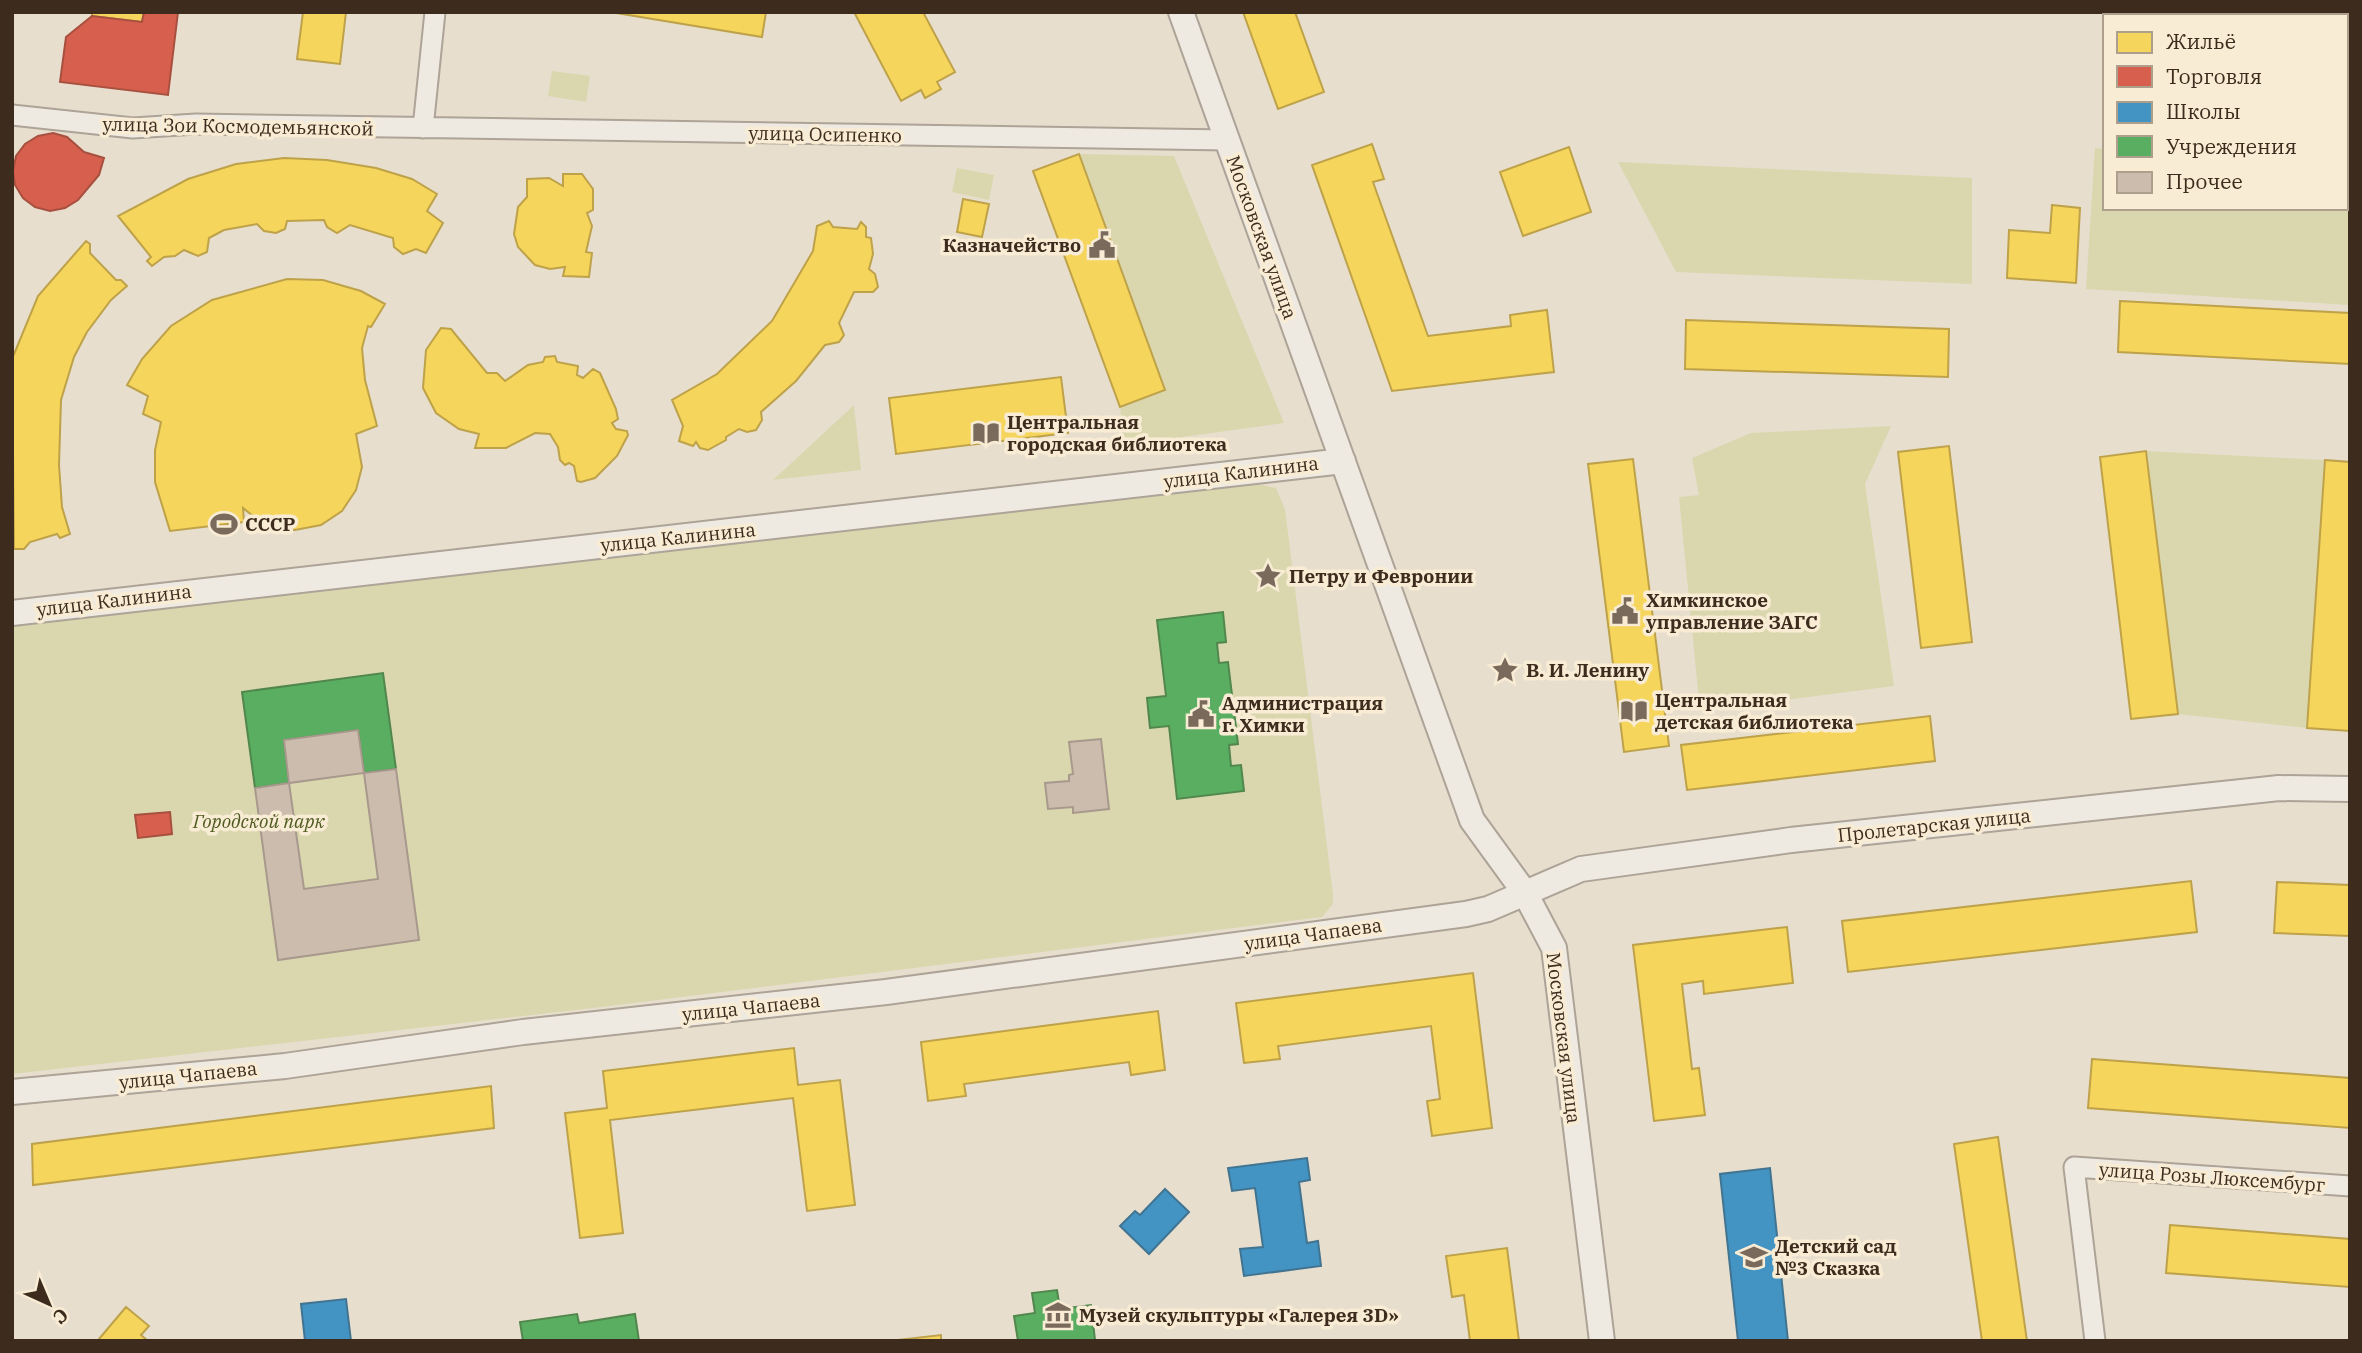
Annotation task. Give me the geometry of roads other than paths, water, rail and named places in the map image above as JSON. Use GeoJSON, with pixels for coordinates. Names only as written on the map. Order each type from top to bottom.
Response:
{"type":"FeatureCollection","features":[{"type":"Feature","properties":{"kind":"street"},"geometry":{"type":"LineString","coordinates":[[423,128],[435,12]]}},
{"type":"Feature","properties":{"kind":"street","name":"Московская улица"},"geometry":{"type":"LineString","coordinates":[[1181,12],[1472,820],[1530,903],[1554,948],[1602,1341]]}},
{"type":"Feature","properties":{"kind":"street","name":"улица Зои Космодемьянской"},"geometry":{"type":"LineString","coordinates":[[12,115],[133,128],[196,124],[423,128]]}},
{"type":"Feature","properties":{"kind":"street","name":"улица Осипенко"},"geometry":{"type":"LineString","coordinates":[[423,128],[1227,140]]}},
{"type":"Feature","properties":{"kind":"street","name":"улица Калинина"},"geometry":{"type":"LineString","coordinates":[[12,613],[378,569],[1343,461]]}},
{"type":"Feature","properties":{"kind":"street","name":"Пролетарская улица"},"geometry":{"type":"LineString","coordinates":[[1530,903],[1581,869],[1791,840],[2278,788],[2350,789]]}},
{"type":"Feature","properties":{"kind":"street","name":"улица Чапаева"},"geometry":{"type":"LineString","coordinates":[[12,1092],[285,1066],[546,1030],[886,992],[1530,903]]}},
{"type":"Feature","properties":{"kind":"street","name":"улица Розы Люксембург"},"geometry":{"type":"LineString","coordinates":[[2095,1341],[2074,1167],[2350,1186]]}},
{"type":"Feature","properties":{"kind":"place","name":"Казначейство"},"geometry":{"type":"Point","coordinates":[1102,245]}},
{"type":"Feature","properties":{"kind":"place","name":"Центральная городская библиотека"},"geometry":{"type":"Point","coordinates":[986,433]}},
{"type":"Feature","properties":{"kind":"place","name":"СССР"},"geometry":{"type":"Point","coordinates":[224,524]}},
{"type":"Feature","properties":{"kind":"place","name":"Петру и Февронии"},"geometry":{"type":"Point","coordinates":[1268,576]}},
{"type":"Feature","properties":{"kind":"place","name":"Химкинское управление ЗАГС"},"geometry":{"type":"Point","coordinates":[1625,611]}},
{"type":"Feature","properties":{"kind":"place","name":"В. И. Ленину"},"geometry":{"type":"Point","coordinates":[1505,670]}},
{"type":"Feature","properties":{"kind":"place","name":"Центральная детская библиотека"},"geometry":{"type":"Point","coordinates":[1634,711]}},
{"type":"Feature","properties":{"kind":"place","name":"Администрация г. Химки"},"geometry":{"type":"Point","coordinates":[1201,714]}},
{"type":"Feature","properties":{"kind":"place","name":"Детский сад №3 Сказка"},"geometry":{"type":"Point","coordinates":[1754,1257]}},
{"type":"Feature","properties":{"kind":"place","name":"Музей скульптуры «Галерея 3D»"},"geometry":{"type":"Point","coordinates":[1058,1315]}},
{"type":"Feature","properties":{"kind":"park label","name":"Городской парк"},"geometry":{"type":"Point","coordinates":[259,821]}}]}
